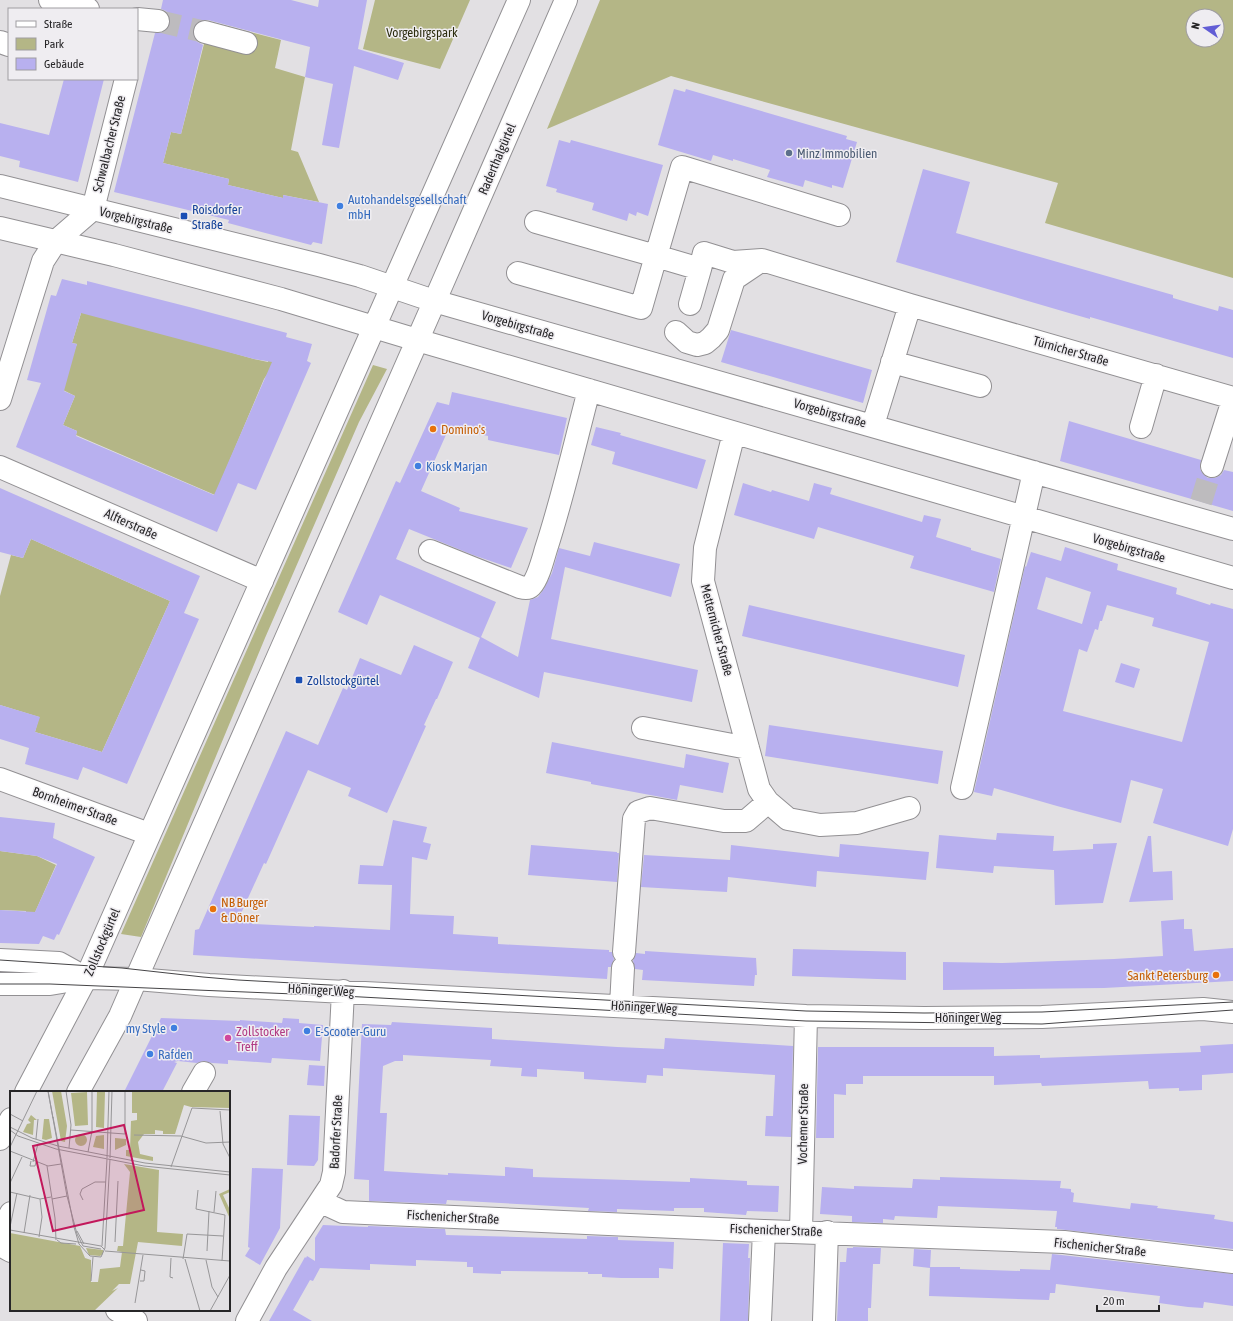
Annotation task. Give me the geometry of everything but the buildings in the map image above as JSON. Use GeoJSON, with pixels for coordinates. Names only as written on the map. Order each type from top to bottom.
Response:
{"type":"FeatureCollection","features":[{"type":"Feature","properties":{"kind":"street"},"geometry":{"type":"LineString","coordinates":[[374,327],[518,0]]}},
{"type":"Feature","properties":{"kind":"street","name":"Raderthalgürtel"},"geometry":{"type":"LineString","coordinates":[[417,340],[566,0]]}},
{"type":"Feature","properties":{"kind":"street"},"geometry":{"type":"LineString","coordinates":[[205,32],[246,43]]}},
{"type":"Feature","properties":{"kind":"street","name":"Schwalbacher Straße"},"geometry":{"type":"LineString","coordinates":[[56,240],[93,209],[126,80]]}},
{"type":"Feature","properties":{"kind":"street"},"geometry":{"type":"LineString","coordinates":[[518,273],[641,308],[682,167],[839,216]]}},
{"type":"Feature","properties":{"kind":"street","name":"Vorgebirgstraße"},"geometry":{"type":"LineString","coordinates":[[0,186],[319,265],[434,301],[1034,472],[1199,510],[1233,529]]}},
{"type":"Feature","properties":{"kind":"street"},"geometry":{"type":"LineString","coordinates":[[536,222],[700,269]]}},
{"type":"Feature","properties":{"kind":"street","name":"Vorgebirgstraße"},"geometry":{"type":"LineString","coordinates":[[0,228],[56,240],[281,299],[1233,578]]}},
{"type":"Feature","properties":{"kind":"street"},"geometry":{"type":"LineString","coordinates":[[0,399],[42,261],[56,240]]}},
{"type":"Feature","properties":{"kind":"street"},"geometry":{"type":"LineString","coordinates":[[690,304],[704,253],[733,262],[762,260]]}},
{"type":"Feature","properties":{"kind":"street"},"geometry":{"type":"LineString","coordinates":[[676,332],[687,342],[697,344],[705,343],[711,338],[718,330],[734,279],[762,260]]}},
{"type":"Feature","properties":{"kind":"street","name":"Türnicher Straße"},"geometry":{"type":"LineString","coordinates":[[762,260],[910,305],[1233,399],[1212,466]]}},
{"type":"Feature","properties":{"kind":"street"},"geometry":{"type":"LineString","coordinates":[[873,425],[910,305]]}},
{"type":"Feature","properties":{"kind":"street","name":"Zollstockgürtel"},"geometry":{"type":"LineString","coordinates":[[27,1091],[86,978],[374,327]]}},
{"type":"Feature","properties":{"kind":"street"},"geometry":{"type":"LineString","coordinates":[[79,1091],[120,1016],[417,340]]}},
{"type":"Feature","properties":{"kind":"street"},"geometry":{"type":"LineString","coordinates":[[892,362],[980,386]]}},
{"type":"Feature","properties":{"kind":"street"},"geometry":{"type":"LineString","coordinates":[[1141,427],[1156,376]]}},
{"type":"Feature","properties":{"kind":"street"},"geometry":{"type":"LineString","coordinates":[[430,551],[520,587],[527,588],[531,586],[535,580],[557,515],[589,390]]}},
{"type":"Feature","properties":{"kind":"street","name":"Metternicher Straße"},"geometry":{"type":"LineString","coordinates":[[734,433],[705,548],[703,581],[759,788],[768,802],[788,819],[820,825],[857,823],[909,808]]}},
{"type":"Feature","properties":{"kind":"street","name":"Alfterstraße"},"geometry":{"type":"LineString","coordinates":[[0,467],[262,581]]}},
{"type":"Feature","properties":{"kind":"street"},"geometry":{"type":"LineString","coordinates":[[962,788],[1034,472]]}},
{"type":"Feature","properties":{"kind":"street"},"geometry":{"type":"LineString","coordinates":[[643,728],[748,748]]}},
{"type":"Feature","properties":{"kind":"street","name":"Bornheimer Straße"},"geometry":{"type":"LineString","coordinates":[[0,779],[149,834]]}},
{"type":"Feature","properties":{"kind":"street"},"geometry":{"type":"LineString","coordinates":[[621,1006],[634,819],[638,812],[650,808],[724,821],[746,821],[768,802]]}},
{"type":"Feature","properties":{"kind":"street","name":"Höninger Weg"},"geometry":{"type":"LineString","coordinates":[[0,960],[59,963],[86,978]]}},
{"type":"Feature","properties":{"kind":"street","name":"Höninger Weg"},"geometry":{"type":"LineString","coordinates":[[0,984],[50,984],[86,978],[136,979],[806,1016],[924,1018],[1042,1017],[1203,1009],[1233,1012]]}},
{"type":"Feature","properties":{"kind":"street","name":"Badorfer Straße"},"geometry":{"type":"LineString","coordinates":[[247,1321],[276,1268],[331,1185],[334,1172],[343,991]]}},
{"type":"Feature","properties":{"kind":"street","name":"Höninger Weg"},"geometry":{"type":"LineString","coordinates":[[1203,1009],[1233,1002]]}},
{"type":"Feature","properties":{"kind":"street","name":"Vochemer Straße"},"geometry":{"type":"LineString","coordinates":[[801,1232],[806,1016]]}},
{"type":"Feature","properties":{"kind":"street"},"geometry":{"type":"LineString","coordinates":[[194,1091],[204,1073]]}},
{"type":"Feature","properties":{"kind":"street"},"geometry":{"type":"LineString","coordinates":[[0,1139],[10,1121]]}},
{"type":"Feature","properties":{"kind":"street","name":"Fischenicher Straße"},"geometry":{"type":"LineString","coordinates":[[323,1199],[330,1206],[343,1212],[764,1231],[827,1232],[1064,1242],[1233,1262]]}},
{"type":"Feature","properties":{"kind":"street"},"geometry":{"type":"LineString","coordinates":[[0,1233],[10,1215]]}},
{"type":"Feature","properties":{"kind":"street"},"geometry":{"type":"LineString","coordinates":[[760,1321],[764,1231]]}},
{"type":"Feature","properties":{"kind":"street"},"geometry":{"type":"LineString","coordinates":[[824,1321],[827,1232]]}},
{"type":"Feature","properties":{"kind":"street"},"geometry":{"type":"LineString","coordinates":[[0,1245],[10,1250]]}},
{"type":"Feature","properties":{"kind":"street"},"geometry":{"type":"LineString","coordinates":[[119,1311],[136,1321]]}},
{"type":"Feature","properties":{"kind":"green space","name":"Vorgebirgspark"},"geometry":{"type":"Polygon","coordinates":[[[375,0],[470,0],[440,69],[363,49],[375,0]]]}},
{"type":"Feature","properties":{"kind":"green space"},"geometry":{"type":"Polygon","coordinates":[[[600,0],[1233,0],[1233,278],[1045,223],[1058,183],[671,76],[547,129],[600,0]]]}},
{"type":"Feature","properties":{"kind":"green space"},"geometry":{"type":"Polygon","coordinates":[[[208,21],[281,40],[275,68],[305,77],[291,150],[298,152],[319,202],[283,195],[283,198],[228,185],[229,179],[163,163],[171,132],[181,134],[205,40],[203,39],[208,21]]]}},
{"type":"Feature","properties":{"kind":"green space"},"geometry":{"type":"Polygon","coordinates":[[[82,310],[254,359],[268,362],[269,358],[277,360],[264,379],[215,495],[76,435],[77,431],[63,425],[75,396],[59,388],[77,344],[72,343],[82,310]]]}},
{"type":"Feature","properties":{"kind":"green space"},"geometry":{"type":"Polygon","coordinates":[[[373,365],[387,369],[359,422],[265,638],[141,937],[121,934],[373,365]]]}},
{"type":"Feature","properties":{"kind":"green space"},"geometry":{"type":"Polygon","coordinates":[[[31,539],[170,601],[102,752],[35,732],[39,717],[0,705],[0,596],[11,555],[23,558],[31,539]]]}},
{"type":"Feature","properties":{"kind":"green space"},"geometry":{"type":"Polygon","coordinates":[[[0,851],[37,856],[56,865],[33,917],[26,915],[26,911],[0,910],[0,851]]]}},
{"type":"Feature","properties":{"kind":"tunnel"},"geometry":{"type":"LineString","coordinates":[[158,21],[205,32]]}},
{"type":"Feature","properties":{"kind":"tunnel"},"geometry":{"type":"LineString","coordinates":[[1201,502],[1212,466]]}},
{"type":"Feature","properties":{"kind":"tram line"},"geometry":{"type":"LineString","coordinates":[[0,960],[122,968],[238,980],[806,1011],[924,1013],[1042,1012],[1233,1002]]}},
{"type":"Feature","properties":{"kind":"tram line"},"geometry":{"type":"LineString","coordinates":[[0,984],[50,984],[343,996],[806,1021],[1042,1024],[1233,1010]]}},
{"type":"Feature","properties":{"kind":"place","name":"Minz Immobilien"},"geometry":{"type":"Point","coordinates":[789,153]}},
{"type":"Feature","properties":{"kind":"place","name":"Autohandelsgesellschaft mbH"},"geometry":{"type":"Point","coordinates":[340,206]}},
{"type":"Feature","properties":{"kind":"place","name":"Roisdorfer Straße"},"geometry":{"type":"Point","coordinates":[184,216]}},
{"type":"Feature","properties":{"kind":"place","name":"Domino's"},"geometry":{"type":"Point","coordinates":[433,429]}},
{"type":"Feature","properties":{"kind":"place","name":"Kiosk Marjan"},"geometry":{"type":"Point","coordinates":[418,466]}},
{"type":"Feature","properties":{"kind":"place","name":"Zollstockgürtel"},"geometry":{"type":"Point","coordinates":[299,680]}},
{"type":"Feature","properties":{"kind":"place","name":"NB Burger & Döner"},"geometry":{"type":"Point","coordinates":[213,909]}},
{"type":"Feature","properties":{"kind":"place","name":"Sankt Petersburg"},"geometry":{"type":"Point","coordinates":[1216,975]}},
{"type":"Feature","properties":{"kind":"place","name":"my Style"},"geometry":{"type":"Point","coordinates":[174,1028]}},
{"type":"Feature","properties":{"kind":"place","name":"E-Scooter-Guru"},"geometry":{"type":"Point","coordinates":[307,1031]}},
{"type":"Feature","properties":{"kind":"place","name":"Zollstocker Treff"},"geometry":{"type":"Point","coordinates":[228,1038]}},
{"type":"Feature","properties":{"kind":"place","name":"Rafden"},"geometry":{"type":"Point","coordinates":[150,1054]}}]}
